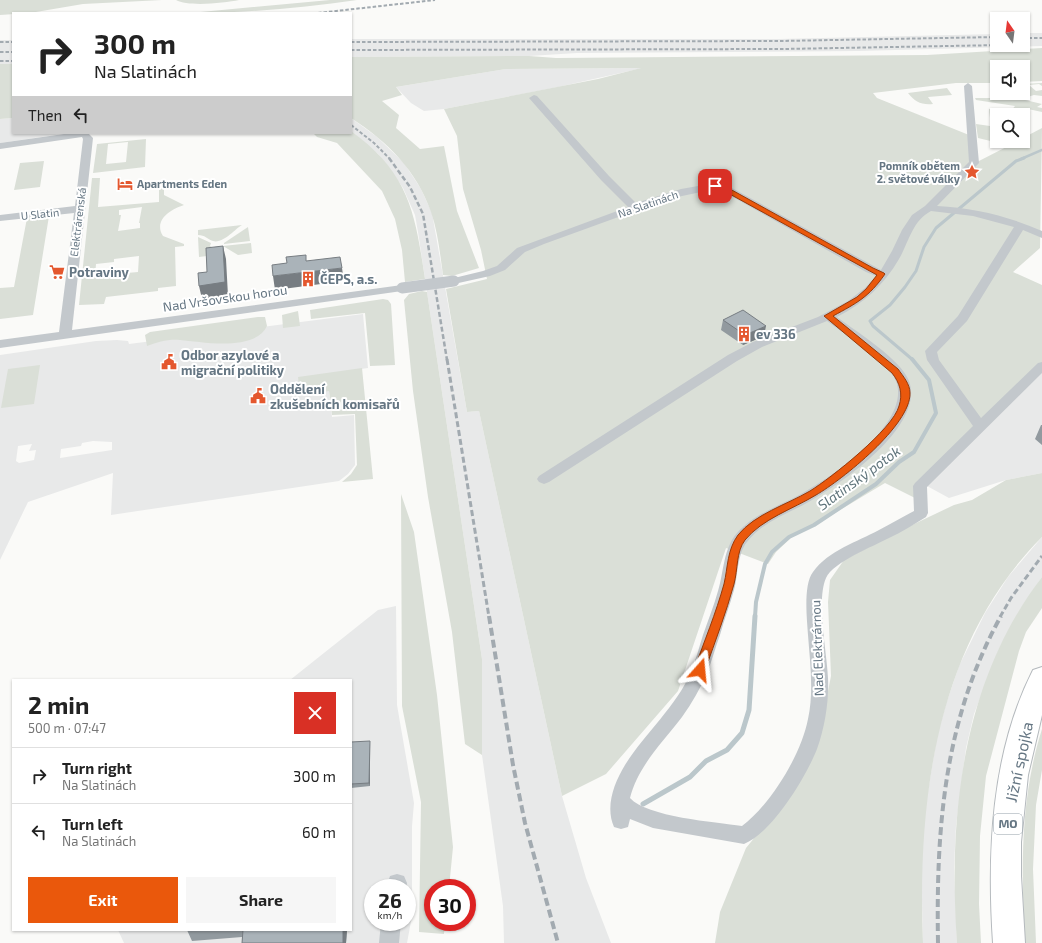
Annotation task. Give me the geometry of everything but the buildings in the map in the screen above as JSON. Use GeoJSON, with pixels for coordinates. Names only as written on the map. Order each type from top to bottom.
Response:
{"type":"FeatureCollection","features":[{"type":"Feature","properties":{"kind":"highway","name":"Jižní spojka"},"geometry":{"type":"LineString","coordinates":[[1009,943],[1005,881],[1009,810],[1022,738],[1042,678]]}},
{"type":"Feature","properties":{"kind":"street"},"geometry":{"type":"LineString","coordinates":[[544,480],[730,360],[774,337],[828,316],[860,298],[869,291],[894,257],[908,227],[922,211],[929,208],[974,163],[974,145],[968,86]]}},
{"type":"Feature","properties":{"kind":"street"},"geometry":{"type":"LineString","coordinates":[[534,98],[605,178],[635,208]]}},
{"type":"Feature","properties":{"kind":"street","name":"Elektrárenská"},"geometry":{"type":"LineString","coordinates":[[0,146],[84,134],[88,138],[65,335]]}},
{"type":"Feature","properties":{"kind":"street","name":"Na Slatinách"},"geometry":{"type":"LineString","coordinates":[[454,281],[486,274],[501,268],[521,250],[540,242],[685,191],[715,186],[728,190],[881,274]]}},
{"type":"Feature","properties":{"kind":"street"},"geometry":{"type":"LineString","coordinates":[[929,208],[963,210],[989,215],[1042,235]]}},
{"type":"Feature","properties":{"kind":"street","name":"U Slatin"},"geometry":{"type":"LineString","coordinates":[[0,218],[80,209]]}},
{"type":"Feature","properties":{"kind":"street"},"geometry":{"type":"LineString","coordinates":[[980,427],[953,386],[933,360],[931,351],[963,318],[1020,226]]}},
{"type":"Feature","properties":{"kind":"street","name":"Nad Vršovskou horou"},"geometry":{"type":"LineString","coordinates":[[0,344],[454,281]]}},
{"type":"Feature","properties":{"kind":"street"},"geometry":{"type":"LineString","coordinates":[[621,821],[621,788],[632,768],[685,699],[700,670],[729,583],[735,547],[755,525],[814,492],[849,467],[886,433],[902,411],[906,393],[902,380],[895,371],[828,316]]}},
{"type":"Feature","properties":{"kind":"street","name":"Nad Elektrárnou"},"geometry":{"type":"LineString","coordinates":[[620,800],[628,810],[653,820],[744,835],[764,819],[784,792],[808,749],[817,719],[820,679],[814,601],[819,575],[841,555],[885,534],[920,514],[920,486],[1042,366]]}},
{"type":"Feature","properties":{"kind":"street"},"geometry":{"type":"LineString","coordinates":[[389,943],[391,931]]}},
{"type":"Feature","properties":{"kind":"shaded area"},"geometry":{"type":"Polygon","coordinates":[[[0,0],[162,0],[83,4],[36,12],[12,12],[12,14],[0,15],[0,0]]]}},
{"type":"Feature","properties":{"kind":"shaded area"},"geometry":{"type":"Polygon","coordinates":[[[176,0],[239,0],[198,4],[176,0]]]}},
{"type":"Feature","properties":{"kind":"shaded area"},"geometry":{"type":"Polygon","coordinates":[[[330,0],[357,0],[274,10],[201,12],[330,0]]]}},
{"type":"Feature","properties":{"kind":"shaded area"},"geometry":{"type":"Polygon","coordinates":[[[1030,33],[1042,33],[1042,46],[1030,46],[1030,33]]]}},
{"type":"Feature","properties":{"kind":"shaded area"},"geometry":{"type":"Polygon","coordinates":[[[990,34],[990,47],[858,51],[577,53],[529,56],[352,57],[352,39],[779,39],[990,34]]]}},
{"type":"Feature","properties":{"kind":"shaded area"},"geometry":{"type":"Polygon","coordinates":[[[0,40],[12,40],[12,64],[0,64],[0,40]]]}},
{"type":"Feature","properties":{"kind":"shaded area"},"geometry":{"type":"Polygon","coordinates":[[[1042,48],[1042,81],[1030,82],[1030,60],[990,60],[990,83],[956,83],[873,93],[877,98],[969,135],[977,162],[1004,148],[1030,148],[1030,134],[1042,128],[1040,248],[1013,272],[1042,285],[1042,372],[915,498],[885,483],[815,525],[794,535],[776,552],[768,564],[726,548],[678,691],[606,774],[562,796],[479,411],[467,412],[446,289],[487,279],[481,250],[463,189],[457,136],[444,109],[598,79],[641,68],[506,69],[396,87],[402,95],[382,101],[399,115],[396,128],[420,149],[444,146],[457,211],[479,268],[452,276],[443,275],[431,212],[418,183],[399,158],[388,147],[352,119],[352,57],[529,56],[556,58],[927,55],[990,51],[1030,52],[1030,49],[1042,48]]]}},
{"type":"Feature","properties":{"kind":"shaded area"},"geometry":{"type":"Polygon","coordinates":[[[0,64],[12,64],[12,118],[0,119],[0,64]]]}},
{"type":"Feature","properties":{"kind":"shaded area"},"geometry":{"type":"Polygon","coordinates":[[[643,68],[558,87],[444,109],[424,111],[411,103],[396,87],[506,69],[643,68]]]}},
{"type":"Feature","properties":{"kind":"shaded area"},"geometry":{"type":"Polygon","coordinates":[[[1042,83],[1042,86],[1039,84],[1030,85],[1030,84],[1042,83]]]}},
{"type":"Feature","properties":{"kind":"shaded area"},"geometry":{"type":"Polygon","coordinates":[[[1030,86],[1036,91],[1042,90],[1042,96],[1030,96],[1030,86]]]}},
{"type":"Feature","properties":{"kind":"shaded area"},"geometry":{"type":"Polygon","coordinates":[[[947,88],[952,95],[928,97],[933,104],[919,102],[913,99],[908,93],[947,88]]]}},
{"type":"Feature","properties":{"kind":"shaded area"},"geometry":{"type":"Polygon","coordinates":[[[975,98],[990,98],[990,100],[1025,100],[1042,104],[1037,107],[1042,108],[1042,112],[1030,109],[1030,108],[1013,108],[1015,106],[976,100],[975,98]]]}},
{"type":"Feature","properties":{"kind":"shaded area"},"geometry":{"type":"Polygon","coordinates":[[[12,118],[12,134],[62,134],[0,143],[0,119],[12,118]]]}},
{"type":"Feature","properties":{"kind":"shaded area"},"geometry":{"type":"Polygon","coordinates":[[[352,119],[377,137],[404,163],[421,189],[432,213],[467,412],[479,411],[562,796],[586,878],[611,943],[504,943],[503,906],[482,755],[482,659],[418,232],[415,215],[403,188],[378,154],[352,132],[352,119]]]}},
{"type":"Feature","properties":{"kind":"shaded area"},"geometry":{"type":"Polygon","coordinates":[[[976,124],[990,126],[990,141],[978,138],[976,124]]]}},
{"type":"Feature","properties":{"kind":"shaded area"},"geometry":{"type":"Polygon","coordinates":[[[352,132],[386,162],[406,196],[412,214],[425,279],[405,282],[402,250],[395,219],[382,191],[337,143],[317,137],[314,134],[352,134],[352,132]]]}},
{"type":"Feature","properties":{"kind":"shaded area"},"geometry":{"type":"Polygon","coordinates":[[[146,139],[145,167],[93,173],[97,144],[146,139]],[[128,142],[108,144],[106,164],[126,162],[128,142]]]}},
{"type":"Feature","properties":{"kind":"shaded area"},"geometry":{"type":"Polygon","coordinates":[[[44,161],[40,187],[14,190],[20,163],[44,161]]]}},
{"type":"Feature","properties":{"kind":"shaded area"},"geometry":{"type":"Polygon","coordinates":[[[92,178],[100,178],[98,207],[159,202],[159,186],[164,185],[164,195],[184,205],[169,212],[162,220],[160,225],[160,230],[163,236],[184,244],[184,246],[175,247],[176,286],[158,288],[158,291],[106,297],[104,304],[79,305],[92,178]],[[142,207],[119,210],[119,215],[121,215],[118,231],[140,228],[139,223],[142,207]],[[139,256],[114,259],[114,262],[96,264],[95,276],[138,272],[139,256]]]}},
{"type":"Feature","properties":{"kind":"shaded area"},"geometry":{"type":"Polygon","coordinates":[[[49,216],[33,315],[0,319],[0,288],[14,287],[27,218],[49,216]]]}},
{"type":"Feature","properties":{"kind":"shaded area"},"geometry":{"type":"Polygon","coordinates":[[[242,225],[225,238],[217,241],[213,241],[198,235],[198,230],[242,225]]]}},
{"type":"Feature","properties":{"kind":"shaded area"},"geometry":{"type":"Polygon","coordinates":[[[248,227],[250,241],[224,244],[224,243],[248,227]]]}},
{"type":"Feature","properties":{"kind":"shaded area"},"geometry":{"type":"Polygon","coordinates":[[[198,237],[211,243],[210,246],[213,248],[207,256],[199,257],[198,237]]]}},
{"type":"Feature","properties":{"kind":"shaded area"},"geometry":{"type":"Polygon","coordinates":[[[251,243],[252,253],[238,255],[223,246],[251,243]]]}},
{"type":"Feature","properties":{"kind":"shaded area"},"geometry":{"type":"Polygon","coordinates":[[[422,291],[427,292],[482,659],[482,755],[465,744],[452,632],[428,497],[413,391],[404,300],[409,294],[422,291]]]}},
{"type":"Feature","properties":{"kind":"shaded area"},"geometry":{"type":"Polygon","coordinates":[[[383,299],[388,300],[391,304],[395,365],[370,366],[365,313],[311,319],[310,310],[383,299]]]}},
{"type":"Feature","properties":{"kind":"shaded area"},"geometry":{"type":"Polygon","coordinates":[[[298,311],[300,326],[283,328],[282,315],[298,311]]]}},
{"type":"Feature","properties":{"kind":"shaded area"},"geometry":{"type":"Polygon","coordinates":[[[363,314],[368,368],[298,378],[329,391],[332,417],[354,415],[355,465],[348,474],[339,481],[111,515],[113,473],[28,502],[0,560],[0,355],[96,341],[128,341],[129,344],[363,314]],[[93,441],[82,443],[81,446],[61,449],[60,458],[112,450],[112,442],[93,441]],[[32,444],[18,446],[16,461],[19,463],[34,460],[36,450],[29,451],[32,444]]]}},
{"type":"Feature","properties":{"kind":"shaded area"},"geometry":{"type":"Polygon","coordinates":[[[265,317],[267,326],[261,334],[240,342],[227,344],[171,340],[147,346],[145,335],[150,332],[265,317]]]}},
{"type":"Feature","properties":{"kind":"shaded area"},"geometry":{"type":"Polygon","coordinates":[[[40,365],[34,404],[1,408],[8,369],[40,365]]]}},
{"type":"Feature","properties":{"kind":"shaded area"},"geometry":{"type":"Polygon","coordinates":[[[362,368],[373,479],[342,482],[351,474],[357,465],[355,414],[332,415],[329,391],[300,395],[298,377],[362,368]]]}},
{"type":"Feature","properties":{"kind":"shaded area"},"geometry":{"type":"Polygon","coordinates":[[[1042,372],[1042,473],[1006,480],[949,498],[927,486],[1042,372]]]}},
{"type":"Feature","properties":{"kind":"shaded area"},"geometry":{"type":"Polygon","coordinates":[[[1042,473],[1042,537],[1006,579],[978,625],[956,674],[940,726],[930,780],[924,834],[922,889],[923,943],[715,943],[720,912],[746,848],[778,809],[827,696],[831,676],[828,602],[830,580],[844,560],[891,535],[954,505],[972,500],[1006,480],[1042,473]]]}},
{"type":"Feature","properties":{"kind":"shaded area"},"geometry":{"type":"Polygon","coordinates":[[[401,494],[414,532],[437,695],[453,847],[450,879],[424,879],[424,931],[444,931],[444,934],[419,932],[421,802],[402,706],[401,494]]]}},
{"type":"Feature","properties":{"kind":"shaded area"},"geometry":{"type":"Polygon","coordinates":[[[1042,537],[1042,577],[1021,608],[999,649],[974,714],[966,748],[956,825],[954,867],[957,943],[923,943],[921,858],[924,815],[937,737],[946,704],[959,666],[985,613],[1008,577],[1042,537]]]}},
{"type":"Feature","properties":{"kind":"shaded area"},"geometry":{"type":"Polygon","coordinates":[[[1042,577],[1042,608],[1026,632],[1019,651],[986,776],[980,836],[979,904],[981,943],[957,943],[955,847],[959,799],[966,751],[978,705],[994,660],[1015,617],[1042,577]]]}},
{"type":"Feature","properties":{"kind":"shaded area"},"geometry":{"type":"Polygon","coordinates":[[[396,606],[397,705],[414,803],[412,826],[412,879],[364,879],[364,931],[409,931],[407,943],[124,943],[118,931],[352,931],[352,679],[291,679],[378,610],[396,606]]]}},
{"type":"Feature","properties":{"kind":"shaded area"},"geometry":{"type":"Polygon","coordinates":[[[1042,729],[1042,770],[1036,805],[1033,869],[1036,943],[1025,943],[1023,862],[1026,808],[1035,755],[1042,729]]]}},
{"type":"Feature","properties":{"kind":"waterway","name":"Slatinský potok"},"geometry":{"type":"LineString","coordinates":[[1021,159],[1042,150]]}},
{"type":"Feature","properties":{"kind":"waterway","name":"Slatinský potok"},"geometry":{"type":"LineString","coordinates":[[912,359],[873,326],[870,321],[890,305],[905,287],[916,271],[924,247],[936,228],[1016,161],[1024,158]]}},
{"type":"Feature","properties":{"kind":"waterway","name":"Slatinský potok"},"geometry":{"type":"LineString","coordinates":[[755,617],[756,602],[765,564],[772,552],[789,537],[814,525],[876,484],[899,462],[914,452],[936,413],[929,380],[912,359]]}},
{"type":"Feature","properties":{"kind":"waterway","name":"Slatinský potok"},"geometry":{"type":"LineString","coordinates":[[643,804],[690,777],[706,761],[727,750],[742,733],[749,710],[755,616]]}},
{"type":"Feature","properties":{"kind":"railway"},"geometry":{"type":"LineString","coordinates":[[327,12],[435,0]]}},
{"type":"Feature","properties":{"kind":"railway"},"geometry":{"type":"LineString","coordinates":[[352,42],[780,41],[990,37]]}},
{"type":"Feature","properties":{"kind":"railway"},"geometry":{"type":"LineString","coordinates":[[1030,38],[1042,38]]}},
{"type":"Feature","properties":{"kind":"railway"},"geometry":{"type":"LineString","coordinates":[[0,42],[12,42]]}},
{"type":"Feature","properties":{"kind":"railway"},"geometry":{"type":"LineString","coordinates":[[352,50],[784,49],[990,45]]}},
{"type":"Feature","properties":{"kind":"railway"},"geometry":{"type":"LineString","coordinates":[[0,52],[12,52]]}},
{"type":"Feature","properties":{"kind":"railway"},"geometry":{"type":"LineString","coordinates":[[0,61],[12,61]]}},
{"type":"Feature","properties":{"kind":"railway"},"geometry":{"type":"LineString","coordinates":[[352,126],[374,143],[389,158]]}},
{"type":"Feature","properties":{"kind":"railway"},"geometry":{"type":"LineString","coordinates":[[389,158],[410,187],[423,214],[447,360]]}},
{"type":"Feature","properties":{"kind":"railway"},"geometry":{"type":"LineString","coordinates":[[447,359],[489,617]]}},
{"type":"Feature","properties":{"kind":"railway"},"geometry":{"type":"LineString","coordinates":[[1000,617],[1011,598],[1042,556]]}},
{"type":"Feature","properties":{"kind":"railway"},"geometry":{"type":"LineString","coordinates":[[489,616],[513,765],[525,823],[558,943]]}},
{"type":"Feature","properties":{"kind":"railway"},"geometry":{"type":"LineString","coordinates":[[938,943],[939,858],[947,775],[955,734],[967,694],[982,655],[1001,616]]}},
{"type":"Feature","properties":{"kind":"place","name":"Pomník obětem 2. světové války"},"geometry":{"type":"Point","coordinates":[972,172]}},
{"type":"Feature","properties":{"kind":"place","name":"Apartments Eden"},"geometry":{"type":"Point","coordinates":[125,184]}},
{"type":"Feature","properties":{"kind":"place","name":"Potraviny"},"geometry":{"type":"Point","coordinates":[57,272]}},
{"type":"Feature","properties":{"kind":"place","name":"ČEPS, a.s."},"geometry":{"type":"Point","coordinates":[308,279]}},
{"type":"Feature","properties":{"kind":"place","name":"ev 336"},"geometry":{"type":"Point","coordinates":[744,334]}},
{"type":"Feature","properties":{"kind":"place","name":"Odbor azylové a migrační politiky"},"geometry":{"type":"Point","coordinates":[169,362]}},
{"type":"Feature","properties":{"kind":"place","name":"Oddělení zkušebních komisařů"},"geometry":{"type":"Point","coordinates":[258,396]}},
{"type":"Feature","properties":{"kind":"route"},"geometry":{"type":"LineString","coordinates":[[700,670],[729,583],[735,547],[742,537],[755,525],[814,492],[861,457],[896,421],[904,407],[906,393],[902,380],[895,371],[828,316],[860,298],[869,291],[881,274],[870,270],[728,190],[715,186]]}}]}
